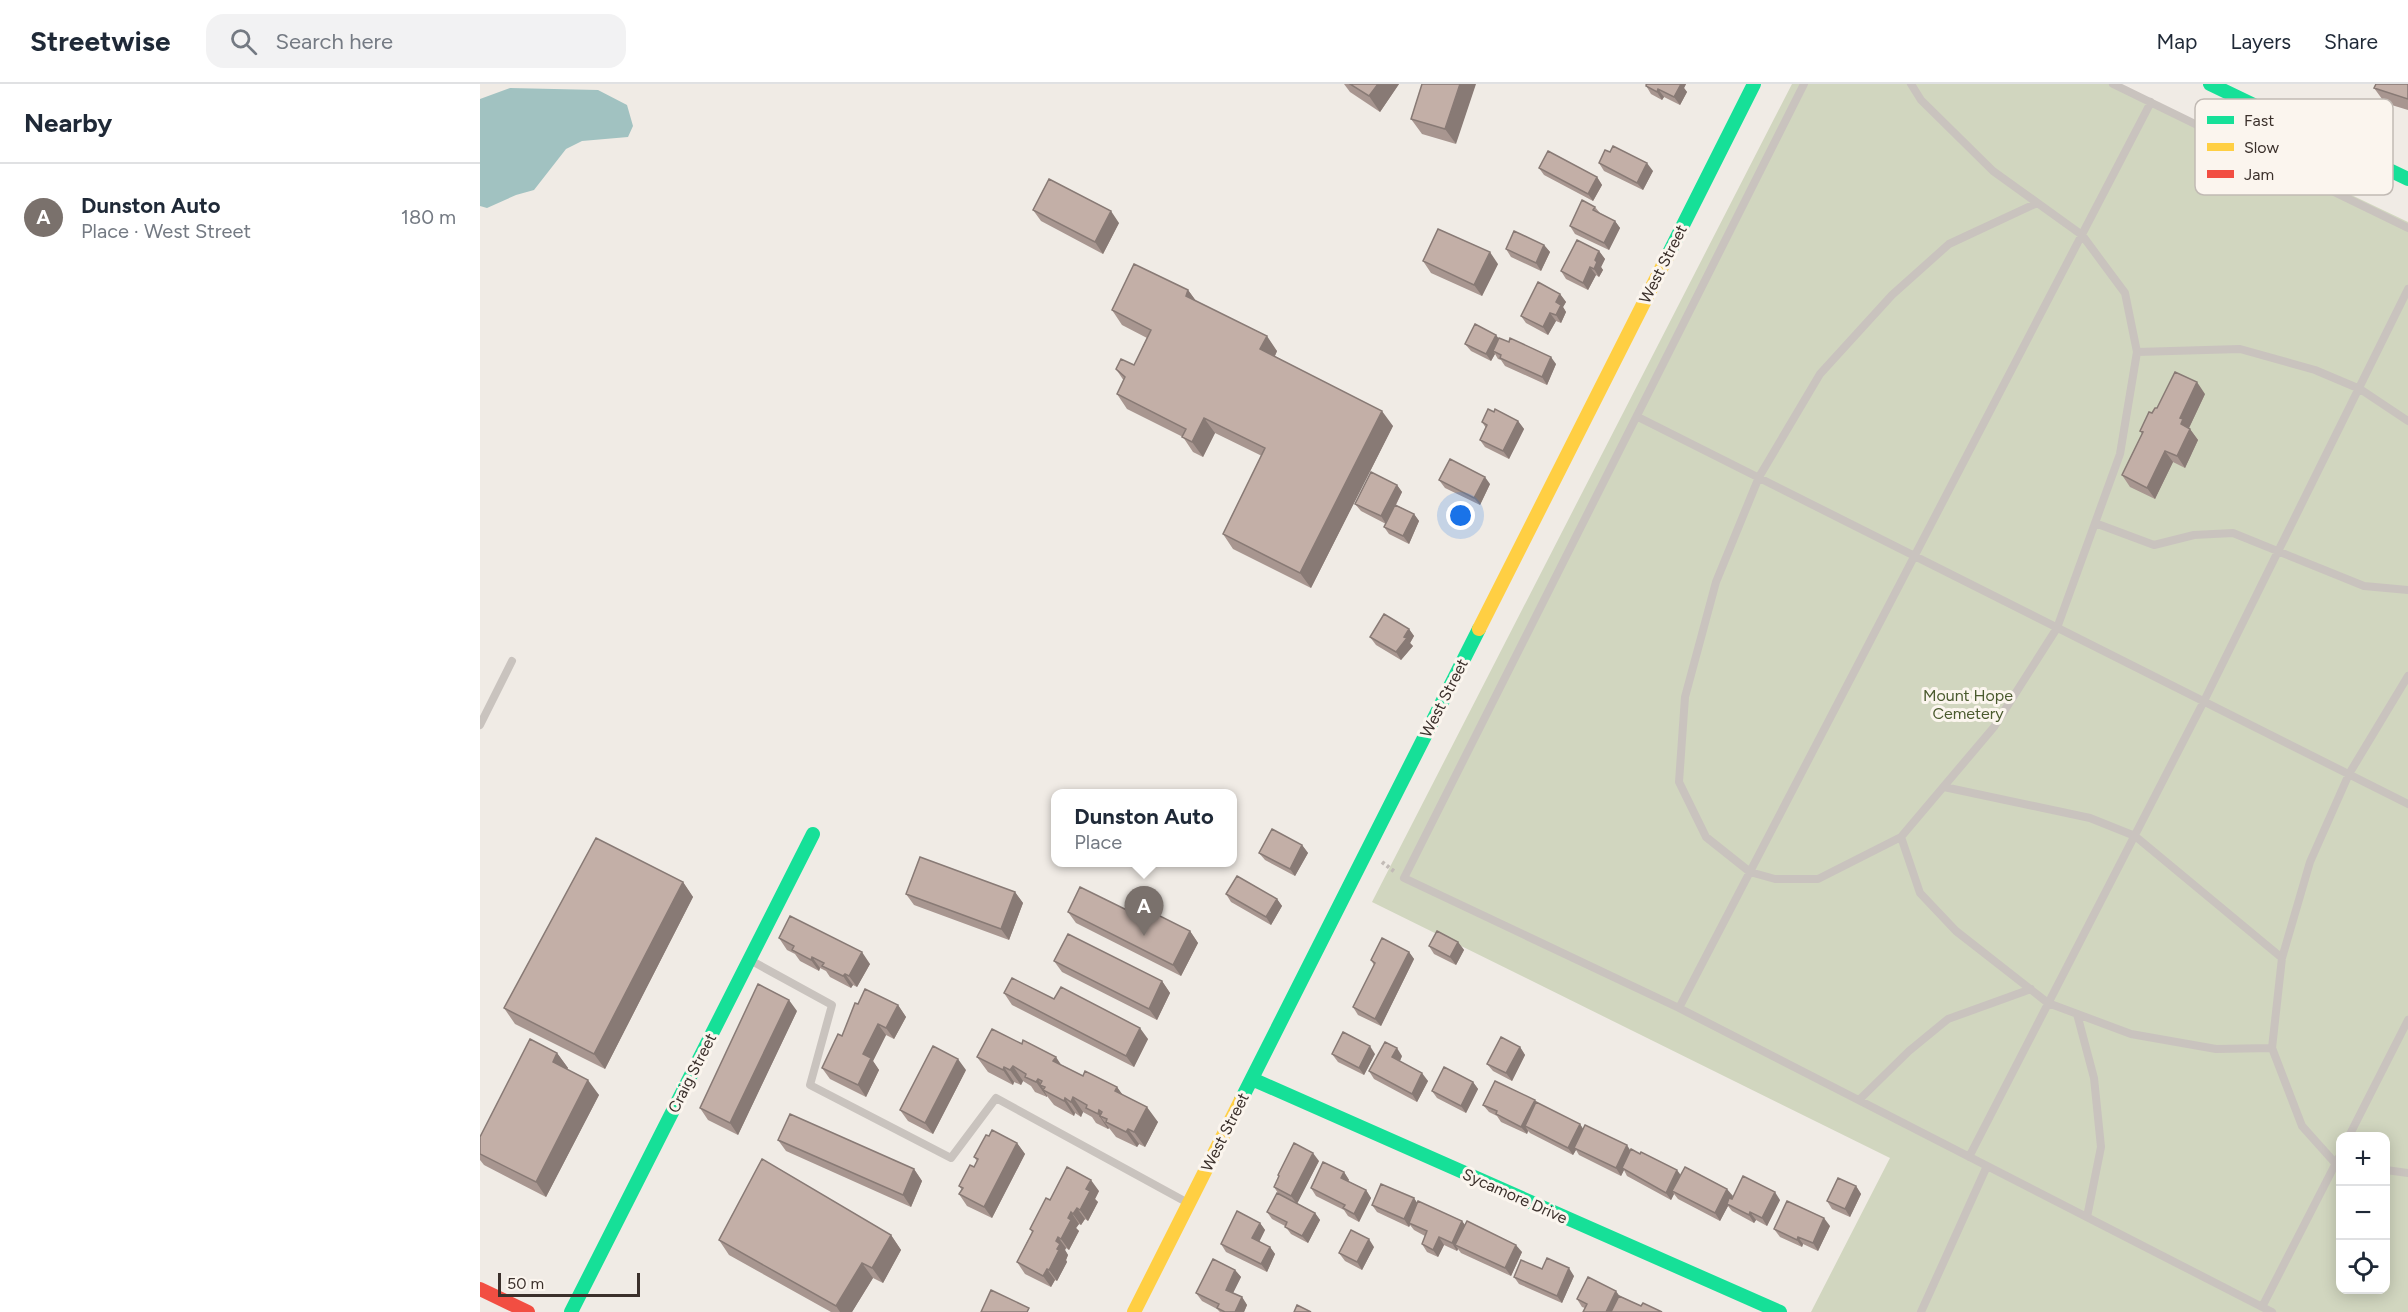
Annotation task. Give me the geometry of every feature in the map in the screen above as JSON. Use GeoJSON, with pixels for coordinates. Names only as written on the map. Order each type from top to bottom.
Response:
{"type":"FeatureCollection","features":[{"type":"Feature","properties":{"kind":"main road","name":"West Street"},"geometry":{"type":"LineString","coordinates":[[1134,1312],[1754,84]]}},
{"type":"Feature","properties":{"kind":"main road"},"geometry":{"type":"LineString","coordinates":[[2210,84],[2241,99]]}},
{"type":"Feature","properties":{"kind":"main road"},"geometry":{"type":"LineString","coordinates":[[2393,172],[2408,179]]}},
{"type":"Feature","properties":{"kind":"main road","name":"Craig Street"},"geometry":{"type":"LineString","coordinates":[[572,1312],[813,834]]}},
{"type":"Feature","properties":{"kind":"main road","name":"Sycamore Drive"},"geometry":{"type":"LineString","coordinates":[[1252,1079],[1780,1312]]}},
{"type":"Feature","properties":{"kind":"main road"},"geometry":{"type":"LineString","coordinates":[[480,1289],[528,1312]]}},
{"type":"Feature","properties":{"kind":"lane"},"geometry":{"type":"LineString","coordinates":[[1804,84],[1404,878],[1679,1008],[2272,1312]]}},
{"type":"Feature","properties":{"kind":"lane"},"geometry":{"type":"LineString","coordinates":[[1911,84],[1921,100],[1993,171],[2082,235],[2125,293],[2137,352],[2120,454],[2057,628],[1994,727],[1901,837],[1818,879],[1775,879],[1750,872],[1706,837],[1679,782],[1685,697],[1716,582],[1759,477],[1820,374],[1892,295],[1949,244],[2037,203]]}},
{"type":"Feature","properties":{"kind":"lane"},"geometry":{"type":"LineString","coordinates":[[2114,84],[2195,124]]}},
{"type":"Feature","properties":{"kind":"lane"},"geometry":{"type":"LineString","coordinates":[[1679,1008],[2151,102]]}},
{"type":"Feature","properties":{"kind":"lane"},"geometry":{"type":"LineString","coordinates":[[2341,195],[2408,228]]}},
{"type":"Feature","properties":{"kind":"lane"},"geometry":{"type":"LineString","coordinates":[[1969,1157],[2204,701],[2408,289]]}},
{"type":"Feature","properties":{"kind":"lane"},"geometry":{"type":"LineString","coordinates":[[2137,352],[2240,349],[2316,370],[2360,389],[2408,421]]}},
{"type":"Feature","properties":{"kind":"lane"},"geometry":{"type":"LineString","coordinates":[[1638,417],[2408,804]]}},
{"type":"Feature","properties":{"kind":"lane"},"geometry":{"type":"LineString","coordinates":[[2095,523],[2154,544],[2194,535],[2234,533],[2364,586],[2408,590]]}},
{"type":"Feature","properties":{"kind":"lane"},"geometry":{"type":"LineString","coordinates":[[480,724],[512,662]]}},
{"type":"Feature","properties":{"kind":"lane"},"geometry":{"type":"LineString","coordinates":[[2336,1162],[2302,1126],[2272,1048],[2282,958],[2310,862],[2349,774],[2408,676]]}},
{"type":"Feature","properties":{"kind":"lane"},"geometry":{"type":"LineString","coordinates":[[1944,787],[2090,818],[2135,836],[2282,958]]}},
{"type":"Feature","properties":{"kind":"lane"},"geometry":{"type":"LineString","coordinates":[[1901,837],[1920,893],[1956,931],[2048,1003],[2131,1034],[2216,1049],[2272,1048]]}},
{"type":"Feature","properties":{"kind":"lane"},"geometry":{"type":"LineString","coordinates":[[749,960],[832,1005],[810,1085],[951,1158],[996,1098],[1189,1204]]}},
{"type":"Feature","properties":{"kind":"lane"},"geometry":{"type":"LineString","coordinates":[[1859,1100],[1909,1051],[1948,1019],[2031,989]]}},
{"type":"Feature","properties":{"kind":"lane"},"geometry":{"type":"LineString","coordinates":[[2077,1014],[2094,1078],[2101,1147],[2087,1217]]}},
{"type":"Feature","properties":{"kind":"lane"},"geometry":{"type":"LineString","coordinates":[[2352,1132],[2408,1020]]}},
{"type":"Feature","properties":{"kind":"lane"},"geometry":{"type":"LineString","coordinates":[[1921,1312],[1987,1166]]}},
{"type":"Feature","properties":{"kind":"lane"},"geometry":{"type":"LineString","coordinates":[[2262,1307],[2336,1168]]}},
{"type":"Feature","properties":{"kind":"lane"},"geometry":{"type":"LineString","coordinates":[[2390,1171],[2408,1173]]}},
{"type":"Feature","properties":{"kind":"path"},"geometry":{"type":"LineString","coordinates":[[1366,852],[1404,878]]}},
{"type":"Feature","properties":{"kind":"green space","name":"Mount Hope Cemetery"},"geometry":{"type":"Polygon","coordinates":[[[1792,84],[2119,84],[2195,120],[2195,195],[2351,195],[2408,222],[2408,1312],[1811,1312],[1890,1158],[1372,902],[1792,84]]]}},
{"type":"Feature","properties":{"kind":"water"},"geometry":{"type":"Polygon","coordinates":[[[510,88],[598,90],[627,105],[633,126],[628,137],[582,141],[566,149],[534,190],[487,208],[480,206],[480,99],[510,88]]]}},
{"type":"Feature","properties":{"kind":"building"},"geometry":{"type":"Polygon","coordinates":[[[1350,84],[1378,84],[1369,96],[1350,84]]]}},
{"type":"Feature","properties":{"kind":"building"},"geometry":{"type":"Polygon","coordinates":[[[1422,84],[1460,84],[1445,129],[1411,119],[1422,84]]]}},
{"type":"Feature","properties":{"kind":"building"},"geometry":{"type":"Polygon","coordinates":[[[1647,84],[1681,84],[1674,97],[1658,89],[1657,92],[1646,86],[1647,84]]]}},
{"type":"Feature","properties":{"kind":"building"},"geometry":{"type":"Polygon","coordinates":[[[2376,84],[2408,84],[2408,99],[2374,88],[2376,84]]]}},
{"type":"Feature","properties":{"kind":"building"},"geometry":{"type":"Polygon","coordinates":[[[1613,146],[1647,163],[1637,183],[1599,163],[1605,150],[1610,152],[1613,146]]]}},
{"type":"Feature","properties":{"kind":"building"},"geometry":{"type":"Polygon","coordinates":[[[1548,151],[1597,177],[1588,194],[1539,168],[1548,151]]]}},
{"type":"Feature","properties":{"kind":"building"},"geometry":{"type":"Polygon","coordinates":[[[1049,179],[1111,211],[1095,242],[1033,210],[1049,179]]]}},
{"type":"Feature","properties":{"kind":"building"},"geometry":{"type":"Polygon","coordinates":[[[1582,200],[1595,207],[1593,210],[1615,221],[1604,243],[1570,226],[1582,200]]]}},
{"type":"Feature","properties":{"kind":"building"},"geometry":{"type":"Polygon","coordinates":[[[1438,229],[1490,252],[1474,285],[1423,261],[1438,229]]]}},
{"type":"Feature","properties":{"kind":"building"},"geometry":{"type":"Polygon","coordinates":[[[1514,231],[1544,245],[1536,263],[1506,249],[1514,231]]]}},
{"type":"Feature","properties":{"kind":"building"},"geometry":{"type":"Polygon","coordinates":[[[1577,240],[1599,251],[1594,269],[1590,267],[1583,283],[1561,271],[1577,240]]]}},
{"type":"Feature","properties":{"kind":"building"},"geometry":{"type":"Polygon","coordinates":[[[1134,264],[1188,290],[1186,296],[1267,336],[1260,349],[1382,411],[1300,573],[1223,534],[1265,448],[1204,418],[1192,442],[1182,437],[1186,429],[1117,394],[1125,377],[1116,369],[1121,359],[1134,365],[1151,330],[1112,310],[1134,264]]]}},
{"type":"Feature","properties":{"kind":"building"},"geometry":{"type":"Polygon","coordinates":[[[1538,282],[1560,294],[1556,302],[1561,305],[1556,315],[1550,313],[1543,327],[1521,316],[1538,282]]]}},
{"type":"Feature","properties":{"kind":"building"},"geometry":{"type":"Polygon","coordinates":[[[1475,324],[1496,335],[1486,354],[1465,344],[1475,324]]]}},
{"type":"Feature","properties":{"kind":"building"},"geometry":{"type":"Polygon","coordinates":[[[1499,338],[1509,342],[1510,338],[1551,357],[1542,377],[1500,358],[1501,355],[1493,351],[1499,338]]]}},
{"type":"Feature","properties":{"kind":"building"},"geometry":{"type":"Polygon","coordinates":[[[2175,372],[2197,382],[2180,418],[2183,419],[2181,424],[2190,429],[2177,456],[2165,451],[2147,488],[2122,475],[2143,432],[2140,431],[2149,412],[2152,413],[2157,408],[2175,372]]]}},
{"type":"Feature","properties":{"kind":"building"},"geometry":{"type":"Polygon","coordinates":[[[1488,409],[1494,412],[1495,409],[1518,421],[1503,451],[1480,440],[1487,425],[1482,422],[1488,409]]]}},
{"type":"Feature","properties":{"kind":"building"},"geometry":{"type":"Polygon","coordinates":[[[1450,459],[1485,477],[1474,498],[1439,480],[1450,459]]]}},
{"type":"Feature","properties":{"kind":"building"},"geometry":{"type":"Polygon","coordinates":[[[1371,472],[1397,485],[1381,516],[1355,504],[1371,472]]]}},
{"type":"Feature","properties":{"kind":"building"},"geometry":{"type":"Polygon","coordinates":[[[1395,505],[1414,514],[1403,536],[1384,527],[1395,505]]]}},
{"type":"Feature","properties":{"kind":"building"},"geometry":{"type":"Polygon","coordinates":[[[1384,614],[1409,629],[1404,637],[1407,638],[1396,652],[1370,637],[1384,614]]]}},
{"type":"Feature","properties":{"kind":"building"},"geometry":{"type":"Polygon","coordinates":[[[1272,829],[1302,845],[1290,869],[1259,853],[1272,829]]]}},
{"type":"Feature","properties":{"kind":"building"},"geometry":{"type":"Polygon","coordinates":[[[596,838],[683,882],[594,1054],[504,1008],[596,838]]]}},
{"type":"Feature","properties":{"kind":"building"},"geometry":{"type":"Polygon","coordinates":[[[920,857],[1015,892],[1001,929],[906,894],[920,857]]]}},
{"type":"Feature","properties":{"kind":"building"},"geometry":{"type":"Polygon","coordinates":[[[1237,876],[1277,899],[1266,917],[1226,894],[1237,876]]]}},
{"type":"Feature","properties":{"kind":"building"},"geometry":{"type":"Polygon","coordinates":[[[1080,887],[1143,918],[1148,910],[1190,931],[1173,965],[1068,912],[1080,887]]]}},
{"type":"Feature","properties":{"kind":"building"},"geometry":{"type":"Polygon","coordinates":[[[790,916],[862,952],[849,976],[845,974],[843,976],[822,966],[824,963],[812,957],[811,960],[792,950],[794,946],[779,938],[790,916]]]}},
{"type":"Feature","properties":{"kind":"building"},"geometry":{"type":"Polygon","coordinates":[[[1437,931],[1458,942],[1450,957],[1429,946],[1437,931]]]}},
{"type":"Feature","properties":{"kind":"building"},"geometry":{"type":"Polygon","coordinates":[[[1068,934],[1162,981],[1149,1009],[1054,961],[1068,934]]]}},
{"type":"Feature","properties":{"kind":"building"},"geometry":{"type":"Polygon","coordinates":[[[1382,938],[1409,952],[1375,1019],[1353,1007],[1375,963],[1371,960],[1382,938]]]}},
{"type":"Feature","properties":{"kind":"building"},"geometry":{"type":"Polygon","coordinates":[[[1012,978],[1054,999],[1061,987],[1140,1028],[1126,1056],[1004,993],[1012,978]]]}},
{"type":"Feature","properties":{"kind":"building"},"geometry":{"type":"Polygon","coordinates":[[[758,984],[789,1000],[730,1123],[700,1108],[758,984]]]}},
{"type":"Feature","properties":{"kind":"building"},"geometry":{"type":"Polygon","coordinates":[[[865,989],[898,1005],[886,1028],[878,1024],[863,1054],[871,1058],[858,1085],[822,1068],[838,1034],[842,1036],[855,1003],[858,1004],[865,989]]]}},
{"type":"Feature","properties":{"kind":"building"},"geometry":{"type":"Polygon","coordinates":[[[992,1029],[1022,1044],[1023,1040],[1056,1057],[1053,1061],[1083,1076],[1085,1071],[1117,1087],[1115,1091],[1147,1107],[1134,1132],[1128,1129],[1126,1132],[1106,1122],[1107,1119],[1100,1116],[1102,1112],[1099,1110],[1098,1114],[1086,1108],[1087,1105],[1073,1097],[1071,1102],[1065,1098],[1064,1101],[1043,1090],[1045,1087],[1040,1085],[1042,1081],[1038,1079],[1036,1082],[1025,1077],[1026,1074],[1013,1066],[1010,1070],[1004,1067],[1003,1070],[977,1057],[992,1029]]]}},
{"type":"Feature","properties":{"kind":"building"},"geometry":{"type":"Polygon","coordinates":[[[1343,1032],[1370,1046],[1359,1068],[1332,1054],[1343,1032]]]}},
{"type":"Feature","properties":{"kind":"building"},"geometry":{"type":"Polygon","coordinates":[[[1501,1037],[1520,1047],[1506,1073],[1487,1064],[1501,1037]]]}},
{"type":"Feature","properties":{"kind":"building"},"geometry":{"type":"Polygon","coordinates":[[[530,1039],[557,1053],[553,1062],[588,1080],[536,1182],[480,1154],[480,1137],[530,1039]]]}},
{"type":"Feature","properties":{"kind":"building"},"geometry":{"type":"Polygon","coordinates":[[[1385,1042],[1397,1048],[1392,1057],[1422,1073],[1412,1094],[1369,1071],[1385,1042]]]}},
{"type":"Feature","properties":{"kind":"building"},"geometry":{"type":"Polygon","coordinates":[[[933,1046],[958,1059],[925,1123],[900,1110],[933,1046]]]}},
{"type":"Feature","properties":{"kind":"building"},"geometry":{"type":"Polygon","coordinates":[[[1444,1067],[1473,1082],[1461,1106],[1432,1091],[1444,1067]]]}},
{"type":"Feature","properties":{"kind":"building"},"geometry":{"type":"Polygon","coordinates":[[[1495,1081],[1535,1100],[1521,1127],[1496,1114],[1497,1111],[1483,1105],[1495,1081]]]}},
{"type":"Feature","properties":{"kind":"building"},"geometry":{"type":"Polygon","coordinates":[[[1536,1102],[1580,1124],[1568,1148],[1525,1126],[1536,1102]]]}},
{"type":"Feature","properties":{"kind":"building"},"geometry":{"type":"Polygon","coordinates":[[[790,1114],[914,1169],[903,1195],[778,1140],[790,1114]]]}},
{"type":"Feature","properties":{"kind":"building"},"geometry":{"type":"Polygon","coordinates":[[[1585,1125],[1627,1145],[1616,1168],[1574,1148],[1585,1125]]]}},
{"type":"Feature","properties":{"kind":"building"},"geometry":{"type":"Polygon","coordinates":[[[992,1130],[1017,1143],[984,1207],[959,1194],[963,1188],[959,1186],[970,1165],[974,1167],[978,1159],[974,1157],[986,1135],[989,1136],[992,1130]]]}},
{"type":"Feature","properties":{"kind":"building"},"geometry":{"type":"Polygon","coordinates":[[[1294,1143],[1313,1153],[1291,1196],[1274,1187],[1294,1143]]]}},
{"type":"Feature","properties":{"kind":"building"},"geometry":{"type":"Polygon","coordinates":[[[1631,1149],[1677,1170],[1666,1193],[1622,1168],[1631,1149]]]}},
{"type":"Feature","properties":{"kind":"building"},"geometry":{"type":"Polygon","coordinates":[[[762,1159],[891,1235],[872,1268],[862,1263],[836,1306],[719,1240],[762,1159]]]}},
{"type":"Feature","properties":{"kind":"building"},"geometry":{"type":"Polygon","coordinates":[[[1323,1162],[1344,1172],[1341,1178],[1366,1190],[1354,1214],[1343,1208],[1345,1205],[1311,1188],[1323,1162]]]}},
{"type":"Feature","properties":{"kind":"building"},"geometry":{"type":"Polygon","coordinates":[[[1067,1167],[1091,1180],[1086,1189],[1090,1191],[1080,1210],[1077,1208],[1073,1214],[1071,1212],[1068,1218],[1071,1220],[1061,1239],[1058,1237],[1056,1241],[1060,1244],[1057,1249],[1059,1250],[1049,1270],[1047,1269],[1043,1276],[1017,1262],[1046,1198],[1050,1200],[1067,1167]]]}},
{"type":"Feature","properties":{"kind":"building"},"geometry":{"type":"Polygon","coordinates":[[[1685,1167],[1727,1189],[1715,1213],[1672,1191],[1685,1167]]]}},
{"type":"Feature","properties":{"kind":"building"},"geometry":{"type":"Polygon","coordinates":[[[1743,1176],[1775,1192],[1762,1218],[1750,1212],[1749,1215],[1727,1204],[1729,1198],[1732,1199],[1743,1176]]]}},
{"type":"Feature","properties":{"kind":"building"},"geometry":{"type":"Polygon","coordinates":[[[1838,1178],[1856,1186],[1845,1209],[1827,1201],[1838,1178]]]}},
{"type":"Feature","properties":{"kind":"building"},"geometry":{"type":"Polygon","coordinates":[[[1381,1184],[1414,1198],[1404,1219],[1372,1205],[1381,1184]]]}},
{"type":"Feature","properties":{"kind":"building"},"geometry":{"type":"Polygon","coordinates":[[[1277,1193],[1315,1213],[1302,1236],[1285,1227],[1287,1222],[1267,1212],[1277,1193]]]}},
{"type":"Feature","properties":{"kind":"building"},"geometry":{"type":"Polygon","coordinates":[[[1418,1201],[1462,1221],[1452,1243],[1439,1237],[1433,1250],[1422,1244],[1427,1231],[1409,1223],[1418,1201]]]}},
{"type":"Feature","properties":{"kind":"building"},"geometry":{"type":"Polygon","coordinates":[[[1787,1201],[1824,1218],[1813,1243],[1798,1237],[1797,1240],[1774,1229],[1787,1201]]]}},
{"type":"Feature","properties":{"kind":"building"},"geometry":{"type":"Polygon","coordinates":[[[1237,1211],[1260,1223],[1252,1238],[1270,1247],[1261,1264],[1221,1244],[1237,1211]]]}},
{"type":"Feature","properties":{"kind":"building"},"geometry":{"type":"Polygon","coordinates":[[[1467,1221],[1516,1245],[1505,1268],[1455,1245],[1467,1221]]]}},
{"type":"Feature","properties":{"kind":"building"},"geometry":{"type":"Polygon","coordinates":[[[1351,1230],[1369,1239],[1357,1262],[1339,1253],[1351,1230]]]}},
{"type":"Feature","properties":{"kind":"building"},"geometry":{"type":"Polygon","coordinates":[[[1547,1258],[1569,1268],[1557,1296],[1514,1277],[1521,1260],[1542,1269],[1547,1258]]]}},
{"type":"Feature","properties":{"kind":"building"},"geometry":{"type":"Polygon","coordinates":[[[1213,1259],[1235,1270],[1226,1290],[1242,1297],[1235,1312],[1225,1312],[1217,1308],[1219,1304],[1196,1293],[1213,1259]]]}},
{"type":"Feature","properties":{"kind":"building"},"geometry":{"type":"Polygon","coordinates":[[[1588,1277],[1616,1291],[1606,1312],[1583,1312],[1587,1304],[1577,1299],[1588,1277]]]}},
{"type":"Feature","properties":{"kind":"building"},"geometry":{"type":"Polygon","coordinates":[[[991,1290],[1029,1308],[1027,1312],[981,1312],[991,1290]]]}},
{"type":"Feature","properties":{"kind":"building"},"geometry":{"type":"Polygon","coordinates":[[[1619,1296],[1641,1306],[1643,1303],[1662,1312],[1611,1312],[1619,1296]]]}},
{"type":"Feature","properties":{"kind":"building"},"geometry":{"type":"Polygon","coordinates":[[[1297,1305],[1311,1312],[1294,1312],[1297,1305]]]}},
{"type":"Feature","properties":{"kind":"traffic: fast"},"geometry":{"type":"LineString","coordinates":[[1668,255],[1754,84]]}},
{"type":"Feature","properties":{"kind":"traffic: fast"},"geometry":{"type":"LineString","coordinates":[[2210,84],[2241,99]]}},
{"type":"Feature","properties":{"kind":"traffic: fast"},"geometry":{"type":"LineString","coordinates":[[2393,172],[2408,179]]}},
{"type":"Feature","properties":{"kind":"traffic: fast"},"geometry":{"type":"LineString","coordinates":[[1241,1100],[1479,629]]}},
{"type":"Feature","properties":{"kind":"traffic: fast"},"geometry":{"type":"LineString","coordinates":[[571,1312],[813,834]]}},
{"type":"Feature","properties":{"kind":"traffic: fast"},"geometry":{"type":"LineString","coordinates":[[1252,1079],[1780,1312]]}},
{"type":"Feature","properties":{"kind":"traffic: slow"},"geometry":{"type":"LineString","coordinates":[[1479,629],[1668,255]]}},
{"type":"Feature","properties":{"kind":"traffic: slow"},"geometry":{"type":"LineString","coordinates":[[1134,1312],[1241,1100]]}},
{"type":"Feature","properties":{"kind":"traffic: jam"},"geometry":{"type":"LineString","coordinates":[[480,1289],[528,1312]]}},
{"type":"Feature","properties":{"kind":"place","name":"Dunston Auto"},"geometry":{"type":"Point","coordinates":[1144,936]}}]}
